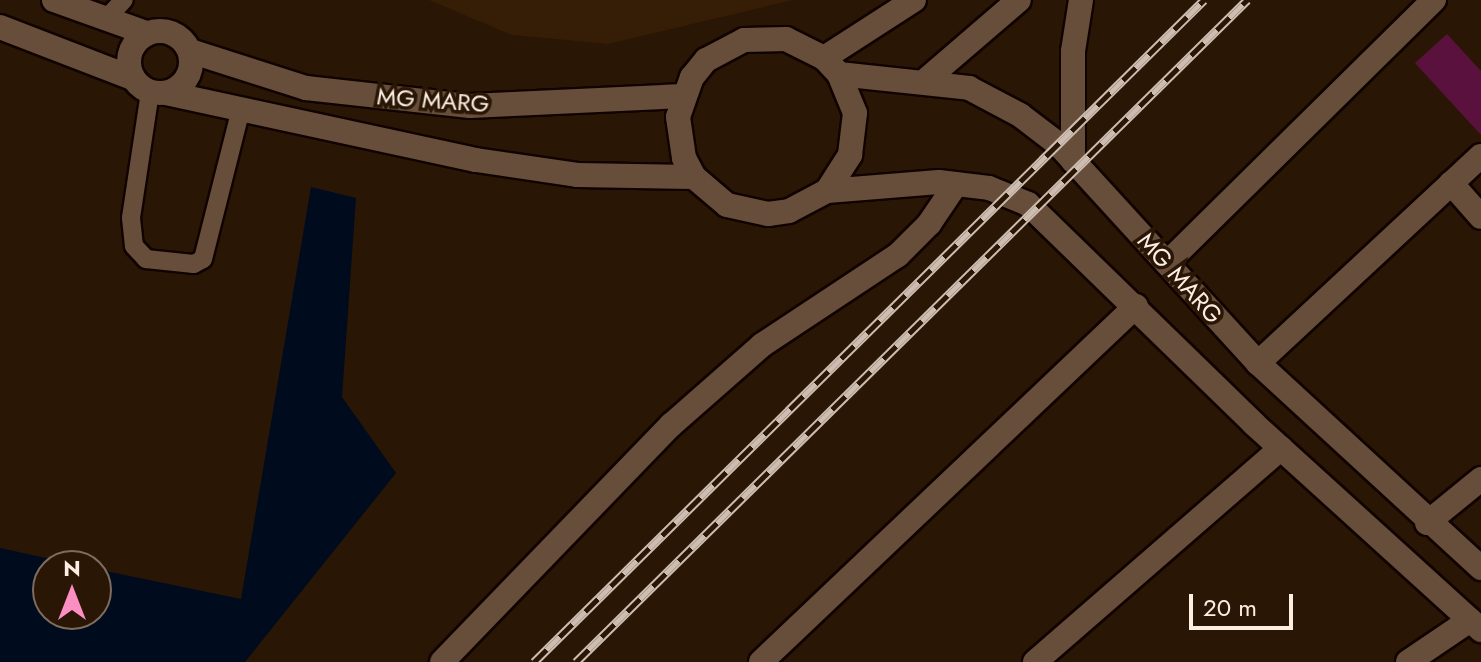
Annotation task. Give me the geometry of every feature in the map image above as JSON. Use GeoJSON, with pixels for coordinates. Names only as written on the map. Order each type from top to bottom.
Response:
{"type":"FeatureCollection","features":[{"type":"Feature","properties":{"kind":"main road","name":"MG MARG"},"geometry":{"type":"LineString","coordinates":[[54,0],[146,33],[167,31],[190,51],[306,88],[470,106],[683,96]]}},
{"type":"Feature","properties":{"kind":"main road"},"geometry":{"type":"LineString","coordinates":[[832,66],[914,0]]}},
{"type":"Feature","properties":{"kind":"main road"},"geometry":{"type":"LineString","coordinates":[[927,79],[1019,0]]}},
{"type":"Feature","properties":{"kind":"main road"},"geometry":{"type":"LineString","coordinates":[[1073,161],[1073,51],[1081,0]]}},
{"type":"Feature","properties":{"kind":"main road"},"geometry":{"type":"LineString","coordinates":[[1167,263],[1434,0]]}},
{"type":"Feature","properties":{"kind":"main road"},"geometry":{"type":"LineString","coordinates":[[0,27],[149,88],[241,109],[491,162],[577,175],[694,177]]}},
{"type":"Feature","properties":{"kind":"main road"},"geometry":{"type":"LineString","coordinates":[[146,33],[131,48],[149,88]]}},
{"type":"Feature","properties":{"kind":"main road"},"geometry":{"type":"LineString","coordinates":[[786,39],[832,66],[852,103],[855,135],[850,155],[827,191],[789,211],[768,214],[727,205],[694,177],[678,138],[683,96],[706,60],[744,40],[786,39]]}},
{"type":"Feature","properties":{"kind":"main road"},"geometry":{"type":"LineString","coordinates":[[149,88],[186,80],[190,51]]}},
{"type":"Feature","properties":{"kind":"main road","name":"MG MARG"},"geometry":{"type":"LineString","coordinates":[[832,66],[969,88],[1020,115],[1073,161],[1258,363],[1427,523],[1481,568]]}},
{"type":"Feature","properties":{"kind":"main road"},"geometry":{"type":"LineString","coordinates":[[1258,363],[1481,156]]}},
{"type":"Feature","properties":{"kind":"main road"},"geometry":{"type":"LineString","coordinates":[[1451,183],[1481,217]]}},
{"type":"Feature","properties":{"kind":"main road","name":"MG MARG"},"geometry":{"type":"LineString","coordinates":[[827,191],[956,184],[989,188],[1028,204],[1281,448],[1476,625]]}},
{"type":"Feature","properties":{"kind":"main road"},"geometry":{"type":"LineString","coordinates":[[442,662],[671,425],[762,345],[898,255],[929,224],[956,184]]}},
{"type":"Feature","properties":{"kind":"main road"},"geometry":{"type":"LineString","coordinates":[[761,662],[1136,306]]}},
{"type":"Feature","properties":{"kind":"main road"},"geometry":{"type":"LineString","coordinates":[[1035,662],[1281,448]]}},
{"type":"Feature","properties":{"kind":"main road"},"geometry":{"type":"LineString","coordinates":[[1427,523],[1481,479]]}},
{"type":"Feature","properties":{"kind":"main road"},"geometry":{"type":"LineString","coordinates":[[1408,662],[1476,625]]}},
{"type":"Feature","properties":{"kind":"lane"},"geometry":{"type":"LineString","coordinates":[[106,19],[124,0]]}},
{"type":"Feature","properties":{"kind":"lane"},"geometry":{"type":"LineString","coordinates":[[149,88],[131,218],[134,246],[146,259],[194,264],[203,259],[241,109]]}},
{"type":"Feature","properties":{"kind":"shaded area"},"geometry":{"type":"Polygon","coordinates":[[[429,0],[793,0],[608,44],[512,35],[429,0]]]}},
{"type":"Feature","properties":{"kind":"water"},"geometry":{"type":"Polygon","coordinates":[[[311,187],[356,198],[342,397],[396,473],[245,662],[0,662],[0,548],[32,555],[32,630],[112,630],[112,572],[241,599],[311,187]]]}},
{"type":"Feature","properties":{"kind":"building"},"geometry":{"type":"Polygon","coordinates":[[[1447,34],[1481,71],[1481,135],[1415,63],[1447,34]]]}},
{"type":"Feature","properties":{"kind":"railway"},"geometry":{"type":"LineString","coordinates":[[534,662],[1204,0]]}},
{"type":"Feature","properties":{"kind":"railway"},"geometry":{"type":"LineString","coordinates":[[576,662],[1247,0]]}}]}
